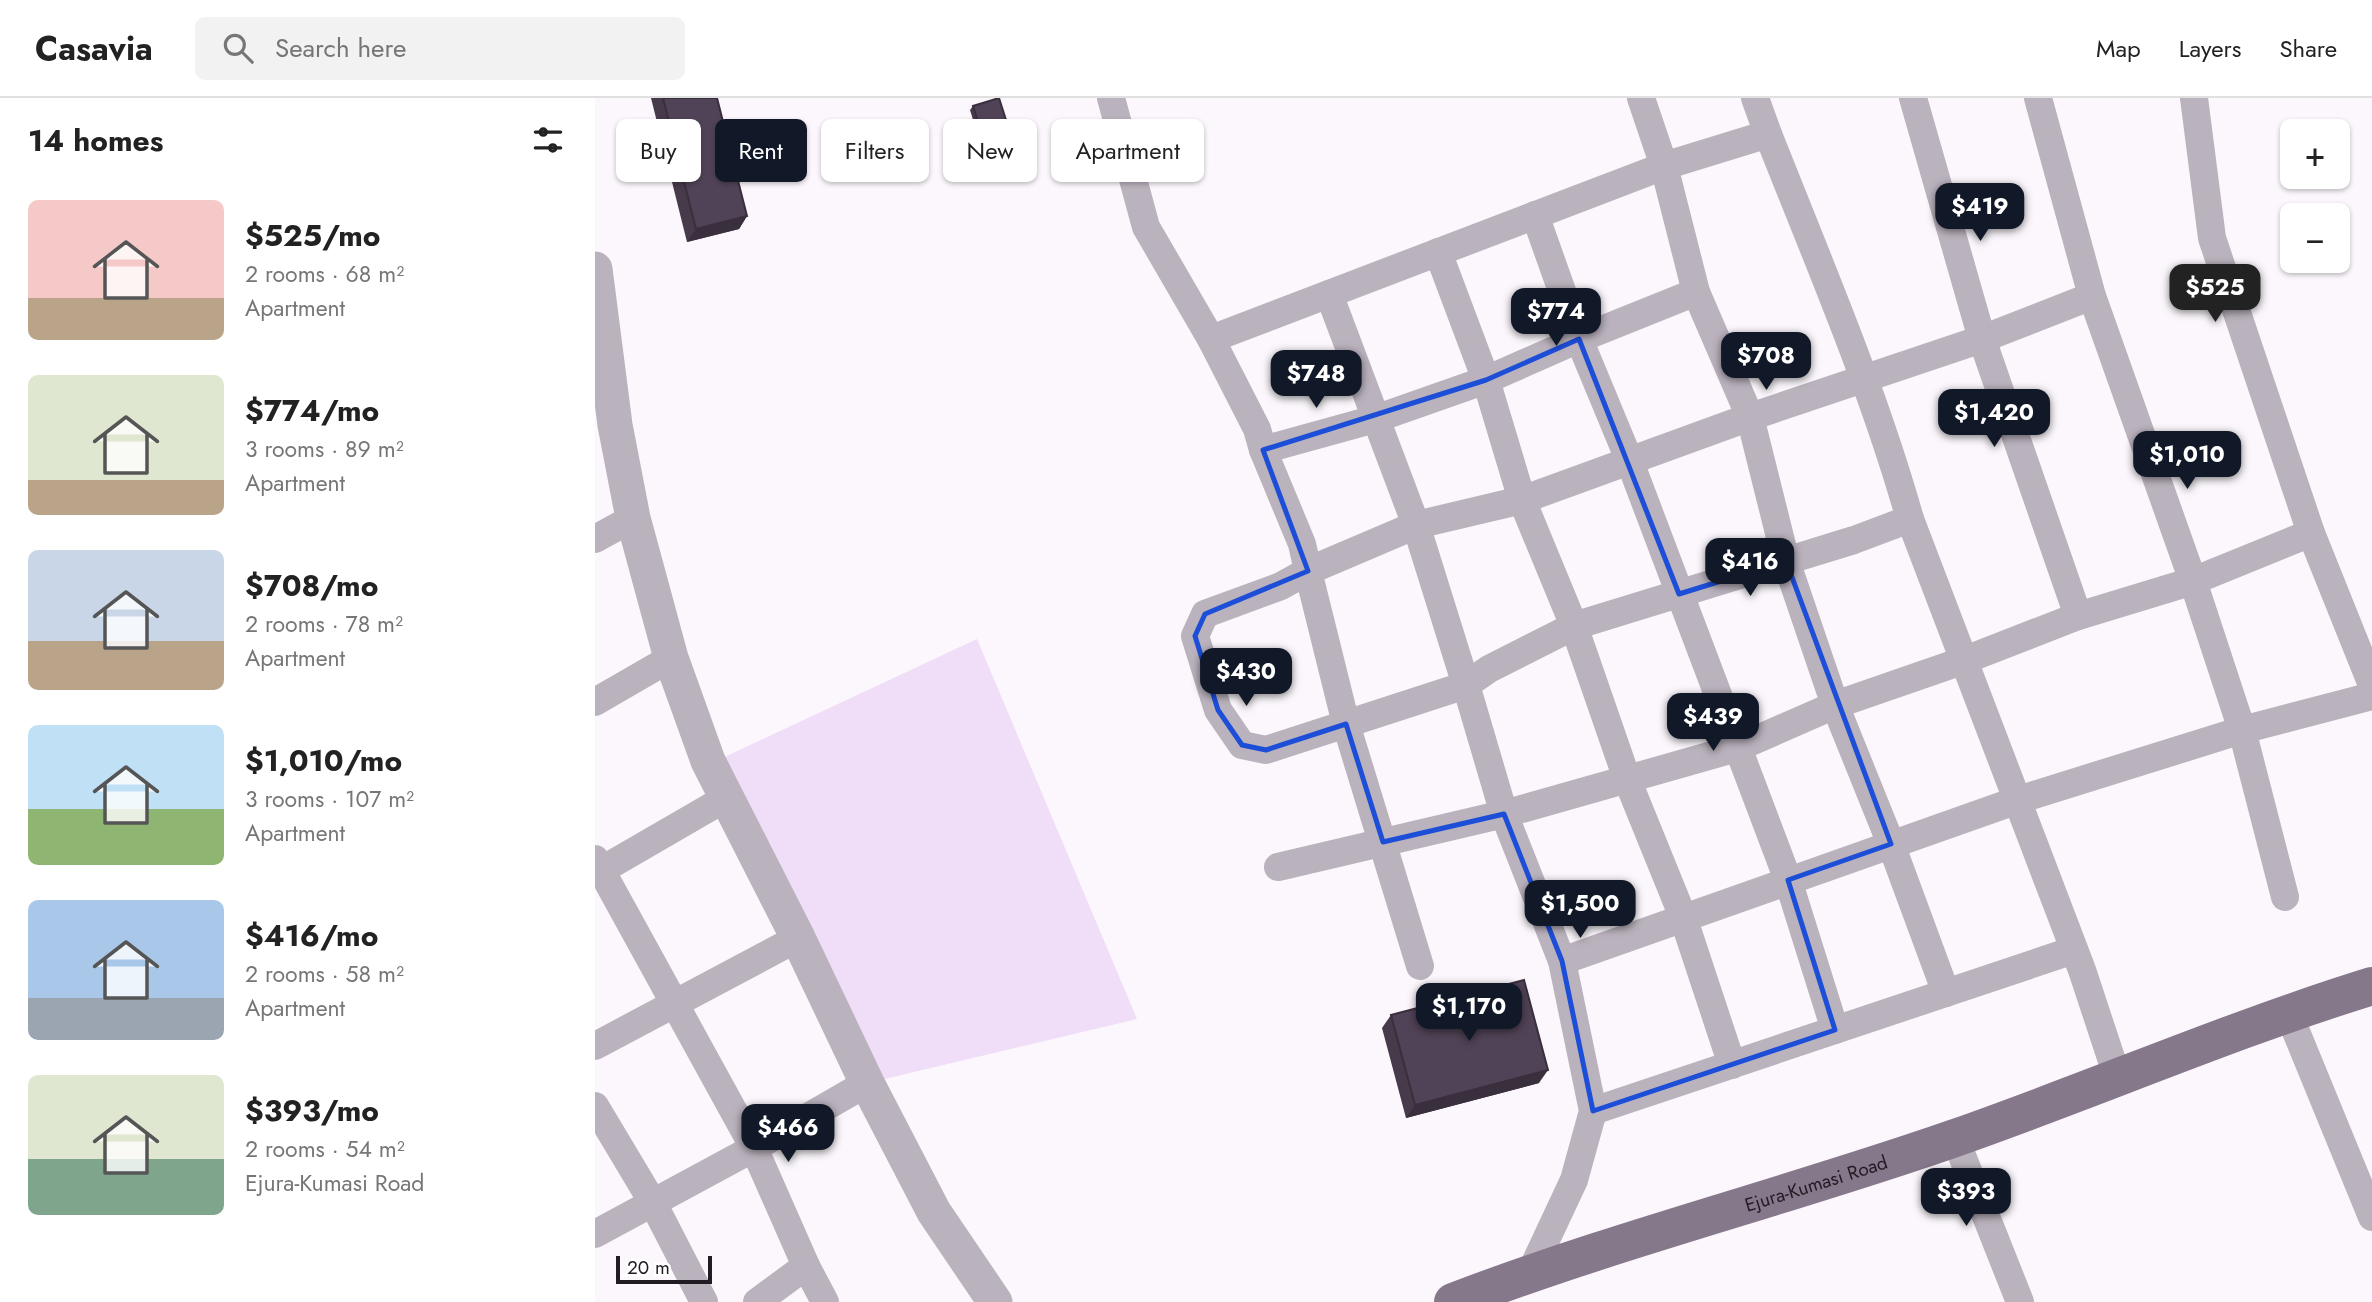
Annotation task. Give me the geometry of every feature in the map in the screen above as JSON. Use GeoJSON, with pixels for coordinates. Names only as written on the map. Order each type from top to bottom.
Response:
{"type":"FeatureCollection","features":[{"type":"Feature","properties":{"kind":"main road","name":"Ejura-Kumasi Road"},"geometry":{"type":"LineString","coordinates":[[1453,1302],[1510,1287],[1955,1138],[2288,1012],[2372,986]]}},
{"type":"Feature","properties":{"kind":"street"},"geometry":{"type":"LineString","coordinates":[[1111,98],[1146,227],[1211,339],[1257,429],[1302,544],[1346,724],[1420,966]]}},
{"type":"Feature","properties":{"kind":"street"},"geometry":{"type":"LineString","coordinates":[[1641,98],[1664,166],[1696,292],[1750,417],[1786,561],[1835,705],[1891,844],[1946,993]]}},
{"type":"Feature","properties":{"kind":"street"},"geometry":{"type":"LineString","coordinates":[[1755,98],[1864,380],[1894,463],[1910,519],[2074,950],[2117,1076]]}},
{"type":"Feature","properties":{"kind":"street"},"geometry":{"type":"LineString","coordinates":[[1913,98],[1982,340],[2078,616]]}},
{"type":"Feature","properties":{"kind":"street"},"geometry":{"type":"LineString","coordinates":[[2038,98],[2092,296],[2193,581],[2242,730],[2285,897]]}},
{"type":"Feature","properties":{"kind":"street"},"geometry":{"type":"LineString","coordinates":[[2194,98],[2212,238],[2311,533],[2372,685]]}},
{"type":"Feature","properties":{"kind":"street"},"geometry":{"type":"LineString","coordinates":[[1211,339],[1664,166],[1768,134]]}},
{"type":"Feature","properties":{"kind":"street"},"geometry":{"type":"LineString","coordinates":[[1535,215],[1579,339],[1630,462],[1788,880],[1835,1030]]}},
{"type":"Feature","properties":{"kind":"street"},"geometry":{"type":"LineString","coordinates":[[1437,252],[1486,380],[1523,500],[1574,626],[1627,779],[1683,918],[1732,1065]]}},
{"type":"Feature","properties":{"kind":"street"},"geometry":{"type":"LineString","coordinates":[[595,269],[615,425],[633,518],[671,658],[708,761],[798,938],[867,1083],[934,1212],[995,1302]]}},
{"type":"Feature","properties":{"kind":"street"},"geometry":{"type":"LineString","coordinates":[[1263,450],[1375,419],[1486,380],[1696,292]]}},
{"type":"Feature","properties":{"kind":"street"},"geometry":{"type":"LineString","coordinates":[[1329,293],[1416,525],[1504,814],[1562,961],[1593,1111],[1574,1180],[1510,1287]]}},
{"type":"Feature","properties":{"kind":"street"},"geometry":{"type":"LineString","coordinates":[[1910,519],[1854,540],[1574,626],[1489,669],[1466,685],[1266,750],[1242,745],[1218,710],[1195,636],[1205,614],[1281,586],[1308,571],[1416,525],[1523,500],[1750,417],[1982,340],[2092,296]]}},
{"type":"Feature","properties":{"kind":"street"},"geometry":{"type":"LineString","coordinates":[[595,539],[633,518]]}},
{"type":"Feature","properties":{"kind":"street"},"geometry":{"type":"LineString","coordinates":[[1278,867],[1504,814],[1737,748],[1835,705],[1965,660],[2078,616],[2193,581],[2311,533]]}},
{"type":"Feature","properties":{"kind":"street"},"geometry":{"type":"LineString","coordinates":[[595,702],[671,658]]}},
{"type":"Feature","properties":{"kind":"street"},"geometry":{"type":"LineString","coordinates":[[1562,961],[2018,800],[2242,730],[2372,696]]}},
{"type":"Feature","properties":{"kind":"street"},"geometry":{"type":"LineString","coordinates":[[726,798],[597,868],[676,1004],[754,1148],[806,1266],[825,1302]]}},
{"type":"Feature","properties":{"kind":"street"},"geometry":{"type":"LineString","coordinates":[[595,1046],[798,938]]}},
{"type":"Feature","properties":{"kind":"street"},"geometry":{"type":"LineString","coordinates":[[1593,1111],[2074,950]]}},
{"type":"Feature","properties":{"kind":"street"},"geometry":{"type":"LineString","coordinates":[[2288,1012],[2372,1217]]}},
{"type":"Feature","properties":{"kind":"street"},"geometry":{"type":"LineString","coordinates":[[595,1234],[867,1083]]}},
{"type":"Feature","properties":{"kind":"street"},"geometry":{"type":"LineString","coordinates":[[595,1106],[653,1203],[704,1302]]}},
{"type":"Feature","properties":{"kind":"street"},"geometry":{"type":"LineString","coordinates":[[1955,1138],[2020,1302]]}},
{"type":"Feature","properties":{"kind":"street"},"geometry":{"type":"LineString","coordinates":[[757,1302],[806,1266]]}},
{"type":"Feature","properties":{"kind":"highlighted area"},"geometry":{"type":"Polygon","coordinates":[[[1579,339],[1679,594],[1786,561],[1891,844],[1788,880],[1835,1030],[1593,1111],[1562,961],[1504,814],[1383,842],[1346,724],[1266,750],[1242,745],[1218,710],[1195,636],[1205,614],[1308,571],[1263,450],[1486,380],[1579,339]]]}},
{"type":"Feature","properties":{"kind":"shaded area"},"geometry":{"type":"Polygon","coordinates":[[[977,639],[1137,1019],[872,1082],[716,761],[977,639]]]}},
{"type":"Feature","properties":{"kind":"building"},"geometry":{"type":"Polygon","coordinates":[[[663,98],[717,98],[722,119],[715,119],[715,182],[738,182],[747,216],[696,229],[684,182],[701,182],[701,119],[668,119],[663,98]]]}},
{"type":"Feature","properties":{"kind":"building"},"geometry":{"type":"Polygon","coordinates":[[[999,98],[1006,119],[977,119],[973,106],[999,98]]]}},
{"type":"Feature","properties":{"kind":"building"},"geometry":{"type":"Polygon","coordinates":[[[1524,980],[1548,1070],[1415,1105],[1391,1015],[1524,980]]]}}]}
